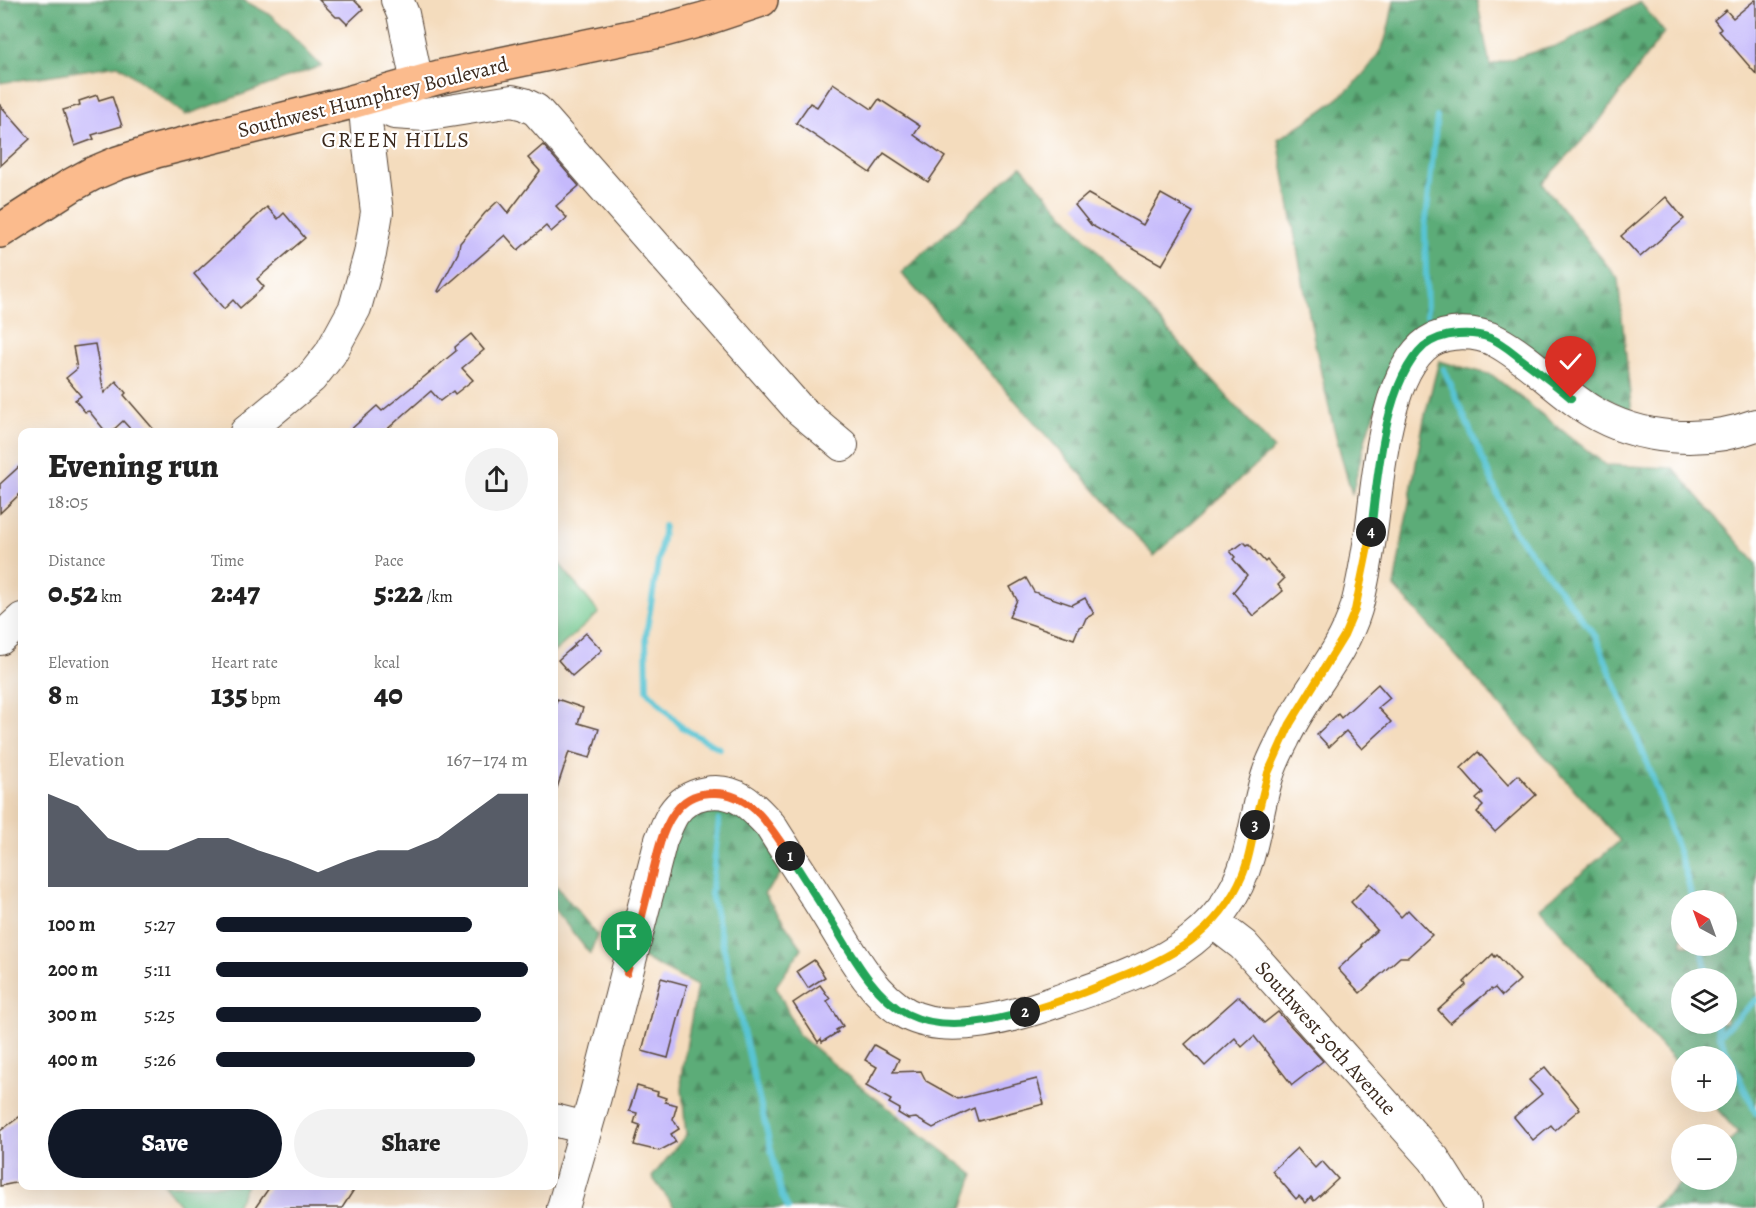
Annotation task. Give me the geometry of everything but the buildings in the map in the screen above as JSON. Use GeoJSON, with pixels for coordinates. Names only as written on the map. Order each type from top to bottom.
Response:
{"type":"FeatureCollection","features":[{"type":"Feature","properties":{"kind":"main road","name":"Southwest Humphrey Boulevard"},"geometry":{"type":"LineString","coordinates":[[0,231],[70,186],[118,163],[156,151],[417,83],[664,30],[761,0]]}},
{"type":"Feature","properties":{"kind":"street"},"geometry":{"type":"LineString","coordinates":[[397,0],[403,14],[417,83]]}},
{"type":"Feature","properties":{"kind":"street"},"geometry":{"type":"LineString","coordinates":[[251,428],[311,378],[330,354],[355,308],[370,254],[377,212],[364,98]]}},
{"type":"Feature","properties":{"kind":"street"},"geometry":{"type":"LineString","coordinates":[[364,98],[394,113],[423,115],[512,101],[536,110],[799,409],[842,445]]}},
{"type":"Feature","properties":{"kind":"street"},"geometry":{"type":"LineString","coordinates":[[563,1208],[661,840],[673,814],[693,796],[710,793],[730,794],[741,799],[770,825],[866,975],[877,988],[906,1013],[920,1019],[960,1023],[1001,1018],[1034,1009],[1128,975],[1167,957],[1199,936],[1213,922],[1232,896],[1243,875],[1249,855],[1268,773],[1290,724],[1344,636],[1355,610],[1370,536],[1389,416],[1410,364],[1424,346],[1433,339],[1455,334],[1475,334],[1487,337],[1509,349],[1592,412],[1639,431],[1679,437],[1701,437],[1741,431],[1756,425]]}},
{"type":"Feature","properties":{"kind":"street"},"geometry":{"type":"LineString","coordinates":[[0,639],[18,623]]}},
{"type":"Feature","properties":{"kind":"street","name":"Southwest 50th Avenue"},"geometry":{"type":"LineString","coordinates":[[1213,922],[1243,945],[1434,1159],[1465,1208]]}},
{"type":"Feature","properties":{"kind":"street"},"geometry":{"type":"LineString","coordinates":[[558,1121],[586,1128]]}},
{"type":"Feature","properties":{"kind":"green space"},"geometry":{"type":"Polygon","coordinates":[[[0,0],[243,0],[271,15],[321,66],[186,115],[118,65],[0,83],[0,0]]]}},
{"type":"Feature","properties":{"kind":"green space"},"geometry":{"type":"Polygon","coordinates":[[[1394,0],[1477,0],[1490,65],[1562,44],[1640,2],[1664,32],[1595,127],[1542,183],[1618,279],[1632,414],[1490,322],[1452,316],[1403,347],[1367,433],[1352,494],[1319,362],[1278,139],[1336,100],[1361,77],[1383,44],[1394,0]]]}},
{"type":"Feature","properties":{"kind":"green space"},"geometry":{"type":"Polygon","coordinates":[[[1021,166],[1274,449],[1154,556],[901,273],[1021,166]]]}},
{"type":"Feature","properties":{"kind":"green space"},"geometry":{"type":"Polygon","coordinates":[[[1439,361],[1492,375],[1606,465],[1673,468],[1756,563],[1756,1208],[1652,1208],[1672,1190],[1737,1190],[1737,1124],[1730,1124],[1720,1112],[1737,1112],[1737,1046],[1671,1046],[1671,1058],[1540,908],[1620,841],[1394,586],[1424,419],[1439,361]]]}},
{"type":"Feature","properties":{"kind":"green space"},"geometry":{"type":"Polygon","coordinates":[[[558,562],[599,613],[558,649],[558,562]]]}},
{"type":"Feature","properties":{"kind":"green space"},"geometry":{"type":"Polygon","coordinates":[[[704,804],[750,813],[788,865],[764,894],[802,948],[776,986],[799,1035],[974,1175],[963,1208],[675,1208],[652,1177],[686,1135],[681,1076],[697,986],[641,957],[676,831],[704,804]]]}},
{"type":"Feature","properties":{"kind":"green space"},"geometry":{"type":"Polygon","coordinates":[[[558,888],[597,935],[590,954],[558,914],[558,888]]]}},
{"type":"Feature","properties":{"kind":"green space"},"geometry":{"type":"Polygon","coordinates":[[[168,1190],[244,1190],[235,1208],[183,1208],[168,1190]]]}},
{"type":"Feature","properties":{"kind":"waterway"},"geometry":{"type":"LineString","coordinates":[[1427,315],[1425,229],[1437,117]]}},
{"type":"Feature","properties":{"kind":"waterway"},"geometry":{"type":"LineString","coordinates":[[1444,369],[1512,528],[1596,637],[1650,770],[1690,890]]}},
{"type":"Feature","properties":{"kind":"waterway"},"geometry":{"type":"LineString","coordinates":[[664,526],[646,635],[647,690],[683,728],[719,748]]}},
{"type":"Feature","properties":{"kind":"waterway"},"geometry":{"type":"LineString","coordinates":[[719,820],[711,894],[782,1196],[788,1208]]}},
{"type":"Feature","properties":{"kind":"waterway"},"geometry":{"type":"LineString","coordinates":[[1703,956],[1706,968]]}},
{"type":"Feature","properties":{"kind":"waterway"},"geometry":{"type":"LineString","coordinates":[[1719,1035],[1756,1000]]}},
{"type":"Feature","properties":{"kind":"waterway"},"geometry":{"type":"LineString","coordinates":[[1719,1034],[1756,1113]]}},
{"type":"Feature","properties":{"kind":"district","name":"GREEN HILLS"},"geometry":{"type":"Point","coordinates":[396,140]}},
{"type":"Feature","properties":{"kind":"route"},"geometry":{"type":"LineString","coordinates":[[627,973],[661,840],[673,814],[680,806],[693,796],[710,793],[730,794],[741,799],[770,825],[866,975],[896,1006],[920,1019],[960,1023],[1001,1018],[1034,1009],[1137,972],[1186,946],[1213,922],[1232,896],[1243,875],[1268,773],[1290,724],[1330,661],[1355,610],[1370,536],[1384,434],[1394,399],[1417,354],[1433,339],[1445,335],[1465,333],[1487,337],[1509,349],[1571,398]]}}]}
